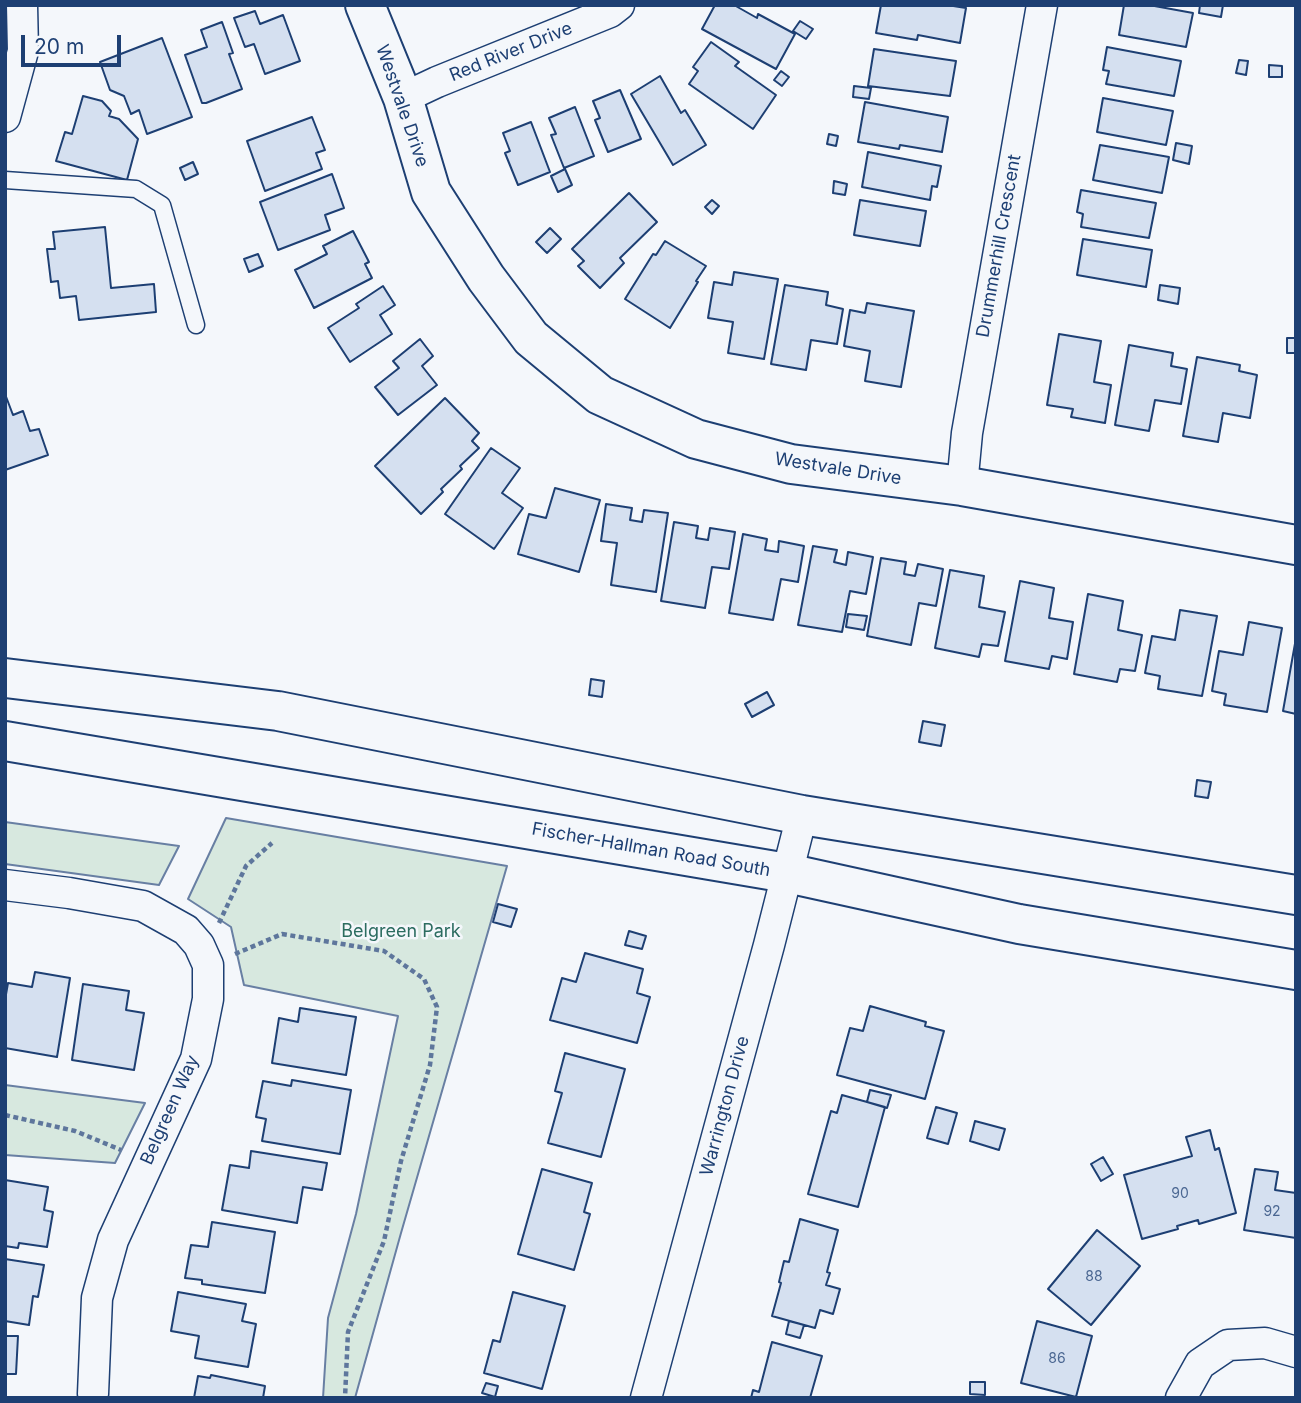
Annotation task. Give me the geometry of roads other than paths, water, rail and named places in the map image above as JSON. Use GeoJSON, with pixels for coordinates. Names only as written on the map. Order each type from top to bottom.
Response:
{"type":"FeatureCollection","features":[{"type":"Feature","properties":{"kind":"main road","name":"Westvale Drive"},"geometry":{"type":"LineString","coordinates":[[365,5],[403,98],[431,192],[486,278],[531,338],[600,395],[696,439],[791,464],[962,486],[1296,545]]}},
{"type":"Feature","properties":{"kind":"main road"},"geometry":{"type":"LineString","coordinates":[[5,678],[278,711],[802,814],[1296,895]]}},
{"type":"Feature","properties":{"kind":"main road","name":"Fischer-Hallman Road South"},"geometry":{"type":"LineString","coordinates":[[5,741],[786,873],[1019,924],[1296,970]]}},
{"type":"Feature","properties":{"kind":"street"},"geometry":{"type":"LineString","coordinates":[[5,117],[23,51],[22,5]]}},
{"type":"Feature","properties":{"kind":"street","name":"Red River Drive"},"geometry":{"type":"LineString","coordinates":[[403,98],[610,12],[619,5]]}},
{"type":"Feature","properties":{"kind":"street","name":"Drummerhill Crescent"},"geometry":{"type":"LineString","coordinates":[[962,486],[967,433],[1042,5]]}},
{"type":"Feature","properties":{"kind":"street","name":"Warrington Drive"},"geometry":{"type":"LineString","coordinates":[[646,1398],[802,814]]}},
{"type":"Feature","properties":{"kind":"street","name":"Belgreen Way"},"geometry":{"type":"LineString","coordinates":[[5,885],[143,906],[186,929],[199,945],[208,965],[208,999],[195,1059],[113,1240],[97,1298],[89,1396]]}},
{"type":"Feature","properties":{"kind":"street"},"geometry":{"type":"LineString","coordinates":[[1181,1398],[1200,1364],[1228,1345],[1265,1343],[1296,1352]]}},
{"type":"Feature","properties":{"kind":"lane"},"geometry":{"type":"LineString","coordinates":[[5,180],[136,189],[162,205],[196,325]]}},
{"type":"Feature","properties":{"kind":"park label","name":"Belgreen Park"},"geometry":{"type":"Point","coordinates":[401,932]}}]}
